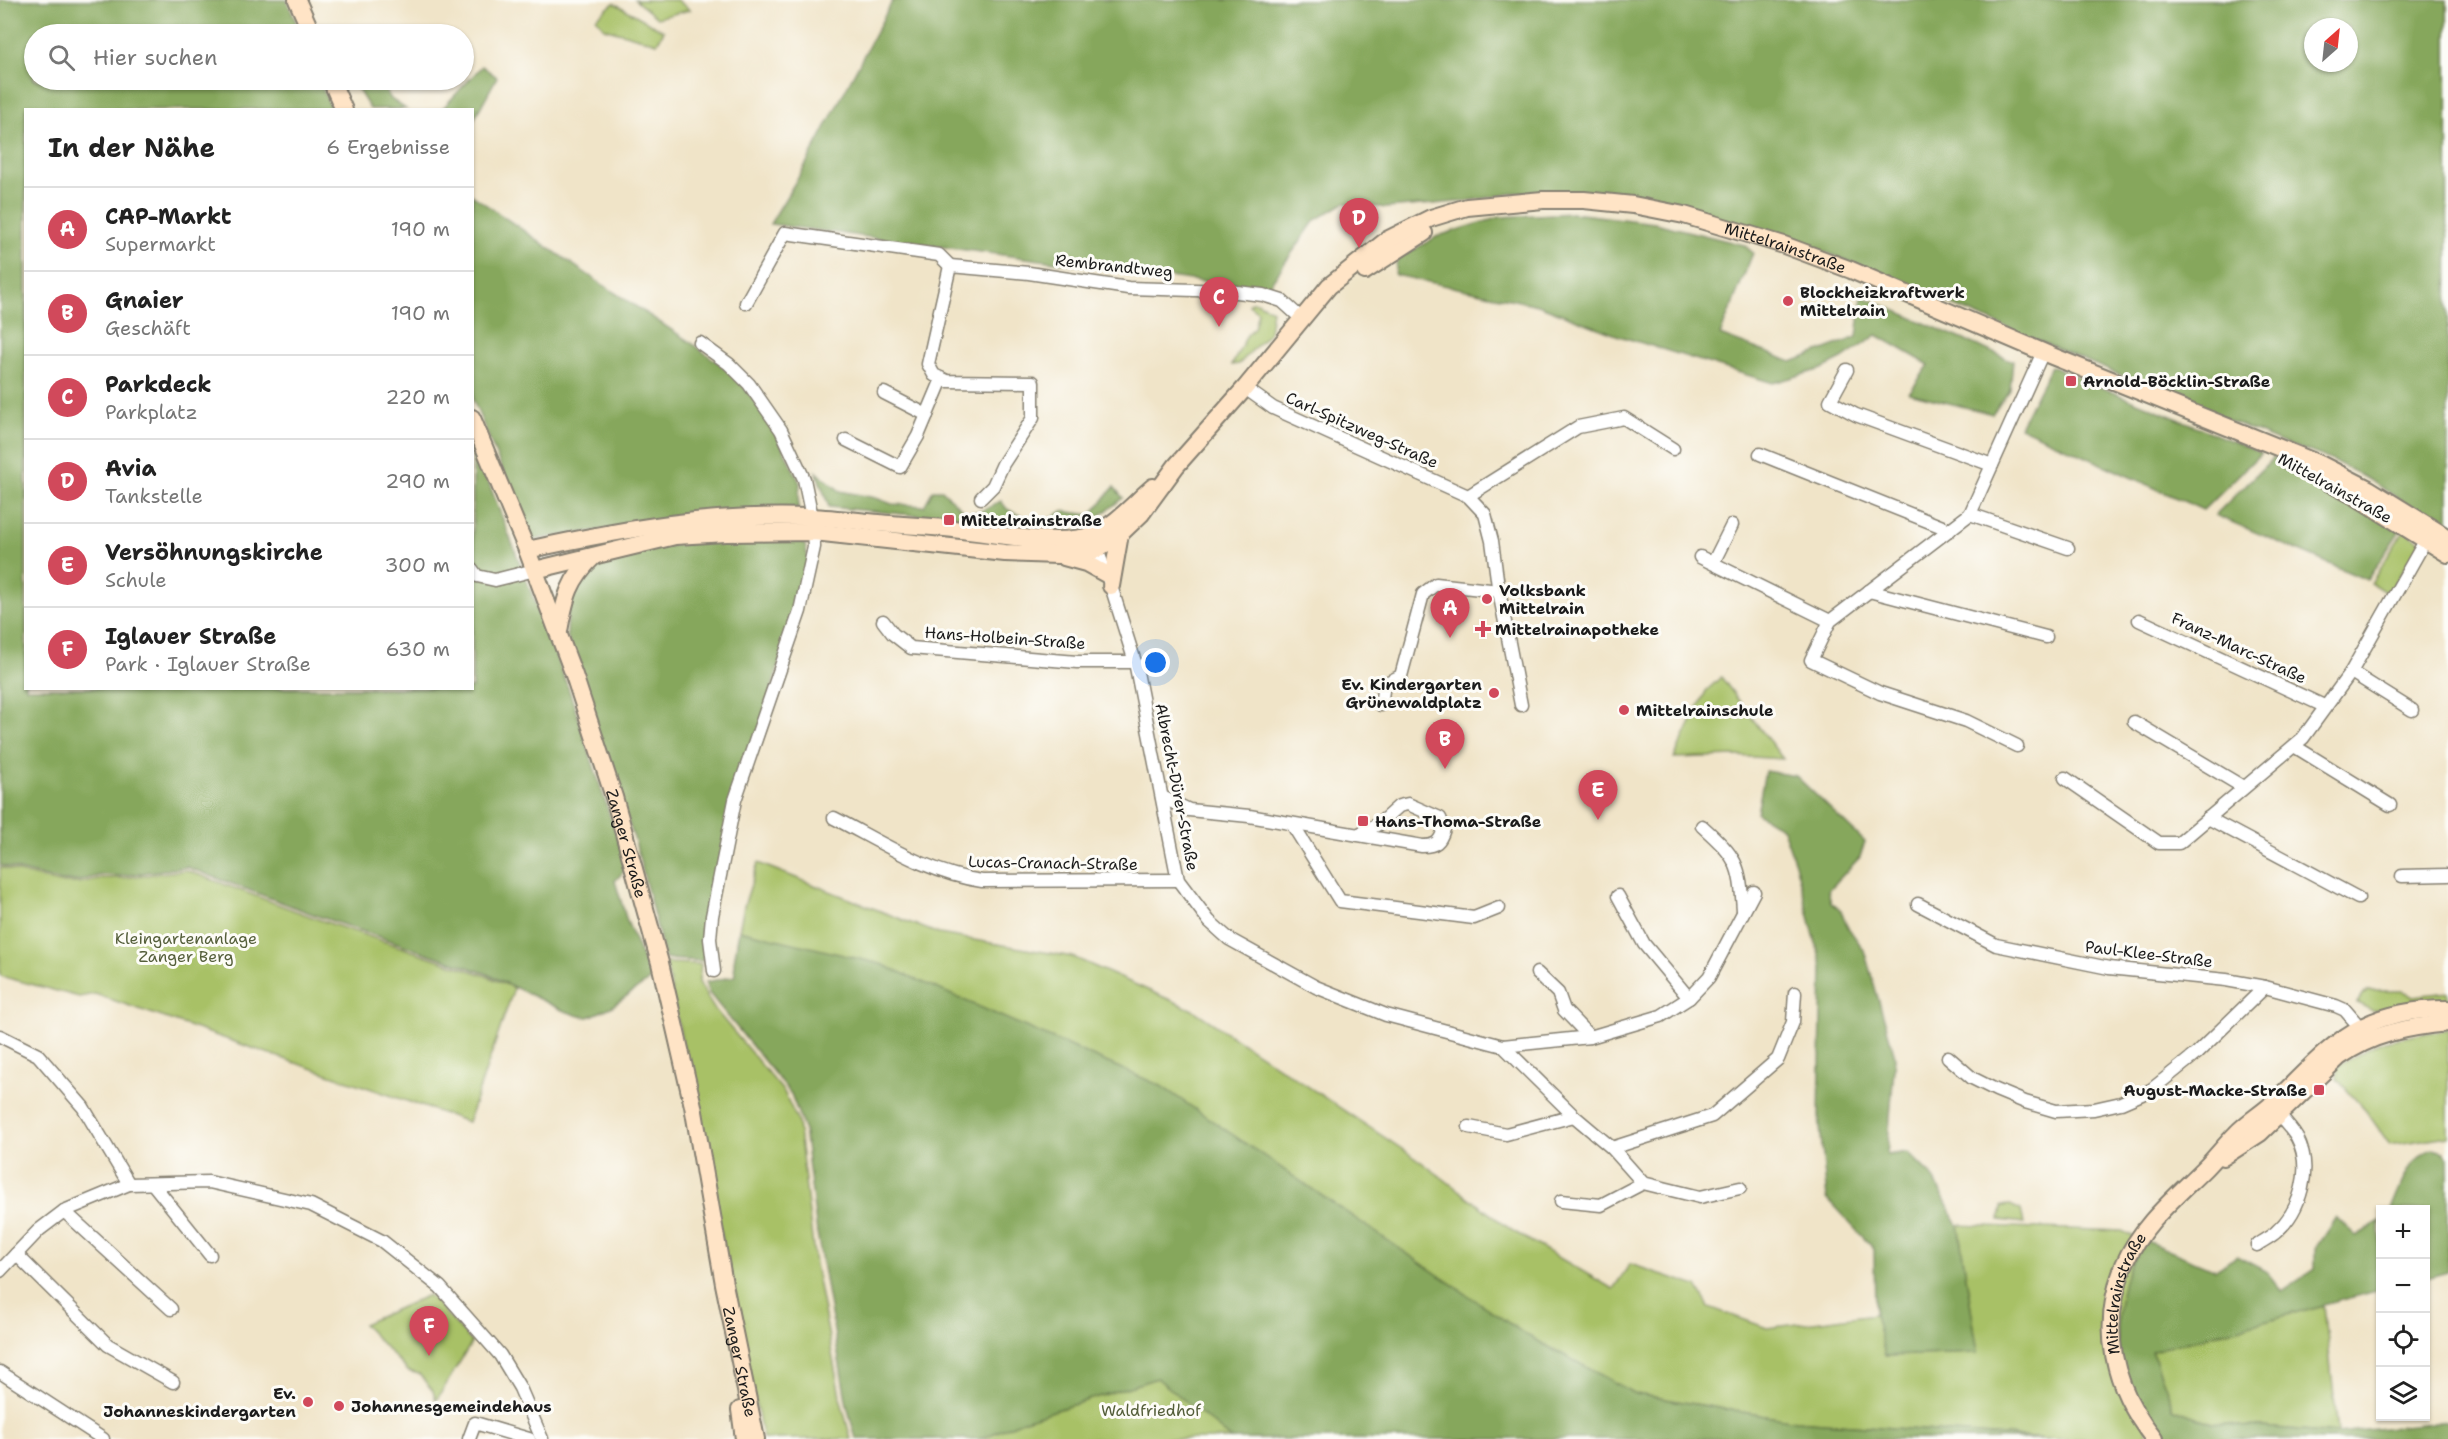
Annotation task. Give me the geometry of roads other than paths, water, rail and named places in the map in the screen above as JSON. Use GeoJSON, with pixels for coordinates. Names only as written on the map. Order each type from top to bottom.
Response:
{"type":"FeatureCollection","features":[{"type":"Feature","properties":{"kind":"street"},"geometry":{"type":"LineString","coordinates":[[297,0],[308,24]]}},
{"type":"Feature","properties":{"kind":"street"},"geometry":{"type":"LineString","coordinates":[[335,90],[343,108]]}},
{"type":"Feature","properties":{"kind":"street","name":"Mittelrainstraße"},"geometry":{"type":"LineString","coordinates":[[527,550],[614,531],[679,521],[739,516],[813,524],[1005,553],[1058,555],[1120,534],[1141,514],[1176,466],[1303,320],[1329,286],[1387,240],[1440,215],[1467,207],[1543,200],[1584,200],[1684,215],[1784,245],[1851,270],[2220,425],[2430,534],[2448,538]]}},
{"type":"Feature","properties":{"kind":"street","name":"Rembrandtweg"},"geometry":{"type":"LineString","coordinates":[[747,303],[785,233],[939,255],[950,266],[1029,273],[1128,288],[1228,291],[1263,295],[1282,301],[1303,320]]}},
{"type":"Feature","properties":{"kind":"street"},"geometry":{"type":"LineString","coordinates":[[950,266],[928,364],[934,375],[947,381],[1033,382],[1033,418],[1003,464],[993,486],[981,498]]}},
{"type":"Feature","properties":{"kind":"street"},"geometry":{"type":"LineString","coordinates":[[700,343],[729,364],[749,384],[781,430],[804,479],[813,524],[814,547],[800,611],[735,800],[712,916],[710,939],[714,971]]}},
{"type":"Feature","properties":{"kind":"street"},"geometry":{"type":"LineString","coordinates":[[2017,746],[1966,722],[1881,693],[1811,660],[1830,621],[1970,514],[2043,352]]}},
{"type":"Feature","properties":{"kind":"street"},"geometry":{"type":"LineString","coordinates":[[1847,370],[1830,401],[1856,415],[1992,465]]}},
{"type":"Feature","properties":{"kind":"street"},"geometry":{"type":"LineString","coordinates":[[846,440],[900,467],[927,415],[942,379]]}},
{"type":"Feature","properties":{"kind":"street","name":"Carl-Spitzweg-Straße"},"geometry":{"type":"LineString","coordinates":[[1245,387],[1274,408],[1468,496],[1485,514],[1492,541],[1499,591],[1521,705]]}},
{"type":"Feature","properties":{"kind":"street"},"geometry":{"type":"LineString","coordinates":[[884,393],[927,415]]}},
{"type":"Feature","properties":{"kind":"street"},"geometry":{"type":"LineString","coordinates":[[1468,496],[1578,427],[1624,418],[1673,449]]}},
{"type":"Feature","properties":{"kind":"street","name":"Zanger Straße"},"geometry":{"type":"LineString","coordinates":[[474,423],[559,632],[614,797],[660,963],[693,1106],[724,1284],[756,1439]]}},
{"type":"Feature","properties":{"kind":"street"},"geometry":{"type":"LineString","coordinates":[[1760,454],[1950,530]]}},
{"type":"Feature","properties":{"kind":"street","name":"Mittelrainstraße"},"geometry":{"type":"LineString","coordinates":[[535,570],[675,536],[813,524],[1094,542],[1176,466]]}},
{"type":"Feature","properties":{"kind":"street"},"geometry":{"type":"LineString","coordinates":[[1970,514],[2068,548]]}},
{"type":"Feature","properties":{"kind":"street"},"geometry":{"type":"LineString","coordinates":[[1713,564],[1732,525]]}},
{"type":"Feature","properties":{"kind":"street"},"geometry":{"type":"LineString","coordinates":[[1058,555],[1086,563],[1108,580],[1120,534]]}},
{"type":"Feature","properties":{"kind":"street"},"geometry":{"type":"LineString","coordinates":[[2065,778],[2159,843],[2179,843],[2302,738],[2351,672],[2430,534]]}},
{"type":"Feature","properties":{"kind":"street","name":"Mittelrainstraße"},"geometry":{"type":"LineString","coordinates":[[2430,534],[2448,554]]}},
{"type":"Feature","properties":{"kind":"street","name":"Albrecht-Dürer-Straße"},"geometry":{"type":"LineString","coordinates":[[1094,542],[1135,662],[1178,880],[1209,921],[1229,939],[1316,987],[1386,1015],[1503,1046],[1590,1037],[1660,1016],[1689,998],[1709,977],[1754,892]]}},
{"type":"Feature","properties":{"kind":"street"},"geometry":{"type":"LineString","coordinates":[[559,632],[569,588],[578,573],[596,554]]}},
{"type":"Feature","properties":{"kind":"street"},"geometry":{"type":"LineString","coordinates":[[1700,557],[1830,621]]}},
{"type":"Feature","properties":{"kind":"street"},"geometry":{"type":"LineString","coordinates":[[474,572],[477,576],[495,580],[535,570]]}},
{"type":"Feature","properties":{"kind":"street"},"geometry":{"type":"LineString","coordinates":[[1381,705],[1384,684],[1401,676],[1424,594],[1436,584],[1499,591]]}},
{"type":"Feature","properties":{"kind":"street"},"geometry":{"type":"LineString","coordinates":[[1869,591],[2046,637]]}},
{"type":"Feature","properties":{"kind":"street","name":"Franz-Marc-Straße"},"geometry":{"type":"LineString","coordinates":[[2139,620],[2324,706]]}},
{"type":"Feature","properties":{"kind":"street","name":"Hans-Holbein-Straße"},"geometry":{"type":"LineString","coordinates":[[883,621],[893,634],[911,648],[1077,662],[1135,662]]}},
{"type":"Feature","properties":{"kind":"street"},"geometry":{"type":"LineString","coordinates":[[2351,672],[2412,710]]}},
{"type":"Feature","properties":{"kind":"street"},"geometry":{"type":"LineString","coordinates":[[2134,722],[2243,787]]}},
{"type":"Feature","properties":{"kind":"street"},"geometry":{"type":"LineString","coordinates":[[2294,746],[2390,805]]}},
{"type":"Feature","properties":{"kind":"street"},"geometry":{"type":"LineString","coordinates":[[1161,797],[1189,810],[1215,811],[1358,835],[1432,846],[1441,838],[1444,829],[1440,818],[1408,804],[1399,806],[1379,824],[1358,835]]}},
{"type":"Feature","properties":{"kind":"street","name":"Lucas-Cranach-Straße"},"geometry":{"type":"LineString","coordinates":[[834,818],[934,869],[961,878],[982,881],[1178,880]]}},
{"type":"Feature","properties":{"kind":"street"},"geometry":{"type":"LineString","coordinates":[[2208,818],[2358,898]]}},
{"type":"Feature","properties":{"kind":"street"},"geometry":{"type":"LineString","coordinates":[[1292,824],[1340,901],[1474,918],[1499,908]]}},
{"type":"Feature","properties":{"kind":"street"},"geometry":{"type":"LineString","coordinates":[[1702,826],[1727,849],[1740,873],[1743,910]]}},
{"type":"Feature","properties":{"kind":"street"},"geometry":{"type":"LineString","coordinates":[[2402,876],[2448,875]]}},
{"type":"Feature","properties":{"kind":"street"},"geometry":{"type":"LineString","coordinates":[[1618,896],[1644,944],[1689,998]]}},
{"type":"Feature","properties":{"kind":"street","name":"Paul-Klee-Straße"},"geometry":{"type":"LineString","coordinates":[[1918,904],[1996,945],[2109,968],[2226,980],[2265,987],[2336,1006],[2345,1010],[2365,1033]]}},
{"type":"Feature","properties":{"kind":"street"},"geometry":{"type":"LineString","coordinates":[[1537,973],[1558,993],[1564,1010],[1590,1037]]}},
{"type":"Feature","properties":{"kind":"street"},"geometry":{"type":"LineString","coordinates":[[1948,1057],[1972,1078],[2025,1102],[2056,1111],[2094,1109],[2121,1103],[2151,1090],[2197,1053],[2265,987]]}},
{"type":"Feature","properties":{"kind":"street"},"geometry":{"type":"LineString","coordinates":[[1612,1148],[1712,1116],[1778,1059],[1793,1022],[1795,993]]}},
{"type":"Feature","properties":{"kind":"street","name":"Mittelrainstraße"},"geometry":{"type":"LineString","coordinates":[[2154,1439],[2128,1402],[2112,1346],[2111,1320],[2125,1264],[2148,1225],[2207,1166],[2260,1133],[2274,1111],[2313,1064],[2365,1033],[2381,1018],[2412,1011],[2448,1010]]}},
{"type":"Feature","properties":{"kind":"street","name":"Mittelrainstraße"},"geometry":{"type":"LineString","coordinates":[[2365,1033],[2448,1023]]}},
{"type":"Feature","properties":{"kind":"street"},"geometry":{"type":"LineString","coordinates":[[0,1036],[38,1055],[83,1107],[129,1184]]}},
{"type":"Feature","properties":{"kind":"street"},"geometry":{"type":"LineString","coordinates":[[1503,1046],[1574,1116],[1612,1148],[1643,1183],[1700,1197],[1740,1188]]}},
{"type":"Feature","properties":{"kind":"street"},"geometry":{"type":"LineString","coordinates":[[2257,1245],[2276,1232],[2287,1220],[2303,1187],[2304,1158],[2297,1138],[2274,1111]]}},
{"type":"Feature","properties":{"kind":"street"},"geometry":{"type":"LineString","coordinates":[[1469,1127],[1506,1134],[1574,1116]]}},
{"type":"Feature","properties":{"kind":"street"},"geometry":{"type":"LineString","coordinates":[[173,1383],[108,1345],[6,1260],[64,1211],[129,1184],[209,1182],[311,1205],[382,1241],[440,1287],[494,1347],[519,1388],[542,1439]]}},
{"type":"Feature","properties":{"kind":"street"},"geometry":{"type":"LineString","coordinates":[[1561,1202],[1601,1205],[1643,1183]]}},
{"type":"Feature","properties":{"kind":"street"},"geometry":{"type":"LineString","coordinates":[[153,1184],[210,1254]]}},
{"type":"Feature","properties":{"kind":"street"},"geometry":{"type":"LineString","coordinates":[[64,1211],[171,1309]]}},
{"type":"Feature","properties":{"kind":"street","name":"Zanger Straße"},"geometry":{"type":"LineString","coordinates":[[724,1284],[744,1439]]}},
{"type":"Feature","properties":{"kind":"street"},"geometry":{"type":"LineString","coordinates":[[0,1372],[103,1439]]}},
{"type":"Feature","properties":{"kind":"street"},"geometry":{"type":"LineString","coordinates":[[469,1439],[475,1423],[529,1439]]}},
{"type":"Feature","properties":{"kind":"place","name":"Avia"},"geometry":{"type":"Point","coordinates":[1359,248]}},
{"type":"Feature","properties":{"kind":"place","name":"Blockheizkraftwerk Mittelrain"},"geometry":{"type":"Point","coordinates":[1788,301]}},
{"type":"Feature","properties":{"kind":"place","name":"Parkdeck"},"geometry":{"type":"Point","coordinates":[1219,327]}},
{"type":"Feature","properties":{"kind":"place","name":"Arnold-Böcklin-Straße"},"geometry":{"type":"Point","coordinates":[2071,381]}},
{"type":"Feature","properties":{"kind":"place","name":"Mittelrainstraße"},"geometry":{"type":"Point","coordinates":[949,520]}},
{"type":"Feature","properties":{"kind":"place","name":"Volksbank Mittelrain"},"geometry":{"type":"Point","coordinates":[1487,599]}},
{"type":"Feature","properties":{"kind":"place","name":"Mittelrainapotheke"},"geometry":{"type":"Point","coordinates":[1483,629]}},
{"type":"Feature","properties":{"kind":"place","name":"CAP-Markt"},"geometry":{"type":"Point","coordinates":[1450,638]}},
{"type":"Feature","properties":{"kind":"place","name":"Ev. Kindergarten Grünewaldplatz"},"geometry":{"type":"Point","coordinates":[1494,693]}},
{"type":"Feature","properties":{"kind":"place","name":"Mittelrainschule"},"geometry":{"type":"Point","coordinates":[1624,710]}},
{"type":"Feature","properties":{"kind":"place","name":"Gnaier"},"geometry":{"type":"Point","coordinates":[1445,769]}},
{"type":"Feature","properties":{"kind":"place","name":"Versöhnungskirche"},"geometry":{"type":"Point","coordinates":[1598,820]}},
{"type":"Feature","properties":{"kind":"place","name":"Hans-Thoma-Straße"},"geometry":{"type":"Point","coordinates":[1363,821]}},
{"type":"Feature","properties":{"kind":"place","name":"August-Macke-Straße"},"geometry":{"type":"Point","coordinates":[2319,1090]}},
{"type":"Feature","properties":{"kind":"place","name":"Iglauer Straße"},"geometry":{"type":"Point","coordinates":[429,1356]}},
{"type":"Feature","properties":{"kind":"place","name":"Ev. Johanneskindergarten"},"geometry":{"type":"Point","coordinates":[308,1402]}},
{"type":"Feature","properties":{"kind":"place","name":"Johannesgemeindehaus"},"geometry":{"type":"Point","coordinates":[339,1406]}},
{"type":"Feature","properties":{"kind":"park label","name":"Kleingartenanlage Zanger Berg"},"geometry":{"type":"Point","coordinates":[186,947]}},
{"type":"Feature","properties":{"kind":"park label","name":"Waldfriedhof"},"geometry":{"type":"Point","coordinates":[1151,1410]}}]}
